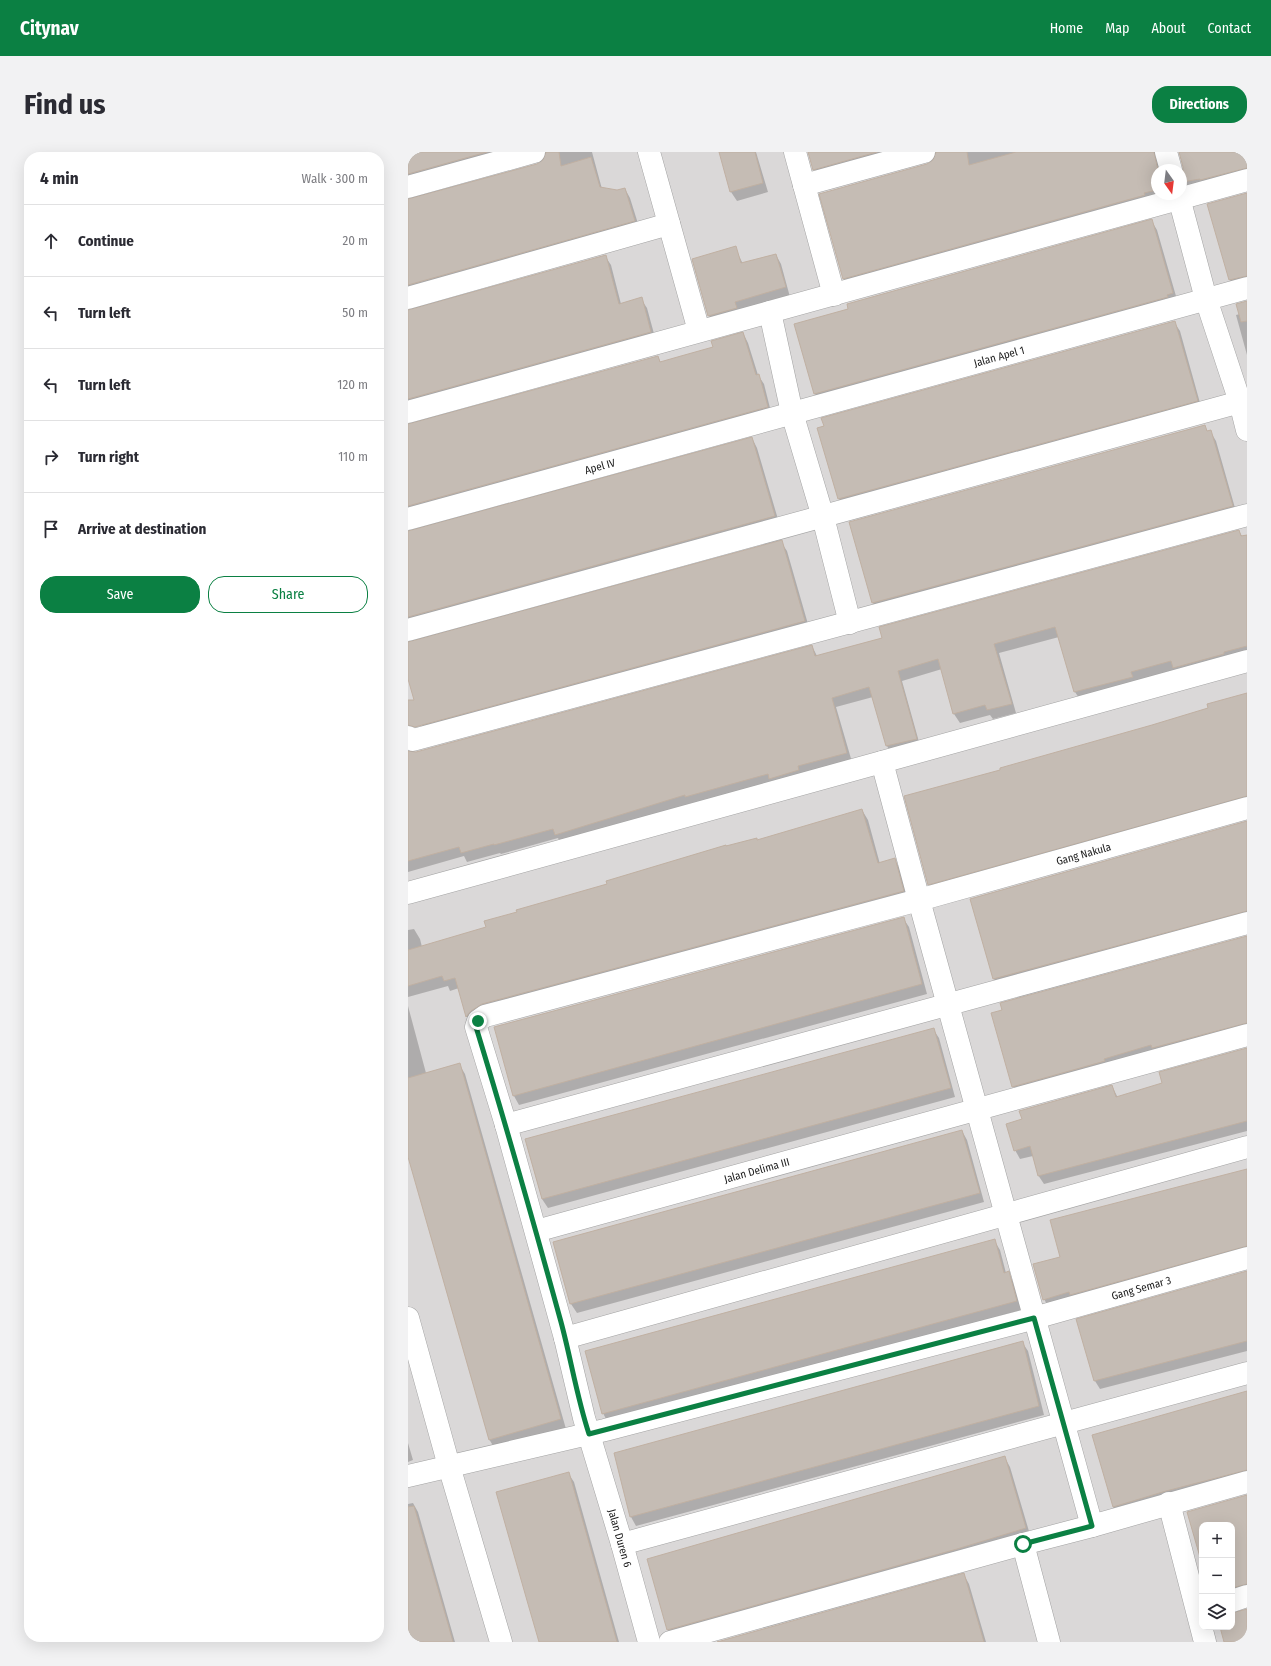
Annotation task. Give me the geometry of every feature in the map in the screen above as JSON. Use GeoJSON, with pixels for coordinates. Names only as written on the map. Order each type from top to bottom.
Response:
{"type":"FeatureCollection","features":[{"type":"Feature","properties":{"kind":"street"},"geometry":{"type":"LineString","coordinates":[[408,187],[534,152]]}},
{"type":"Feature","properties":{"kind":"street"},"geometry":{"type":"LineString","coordinates":[[649,152],[699,331]]}},
{"type":"Feature","properties":{"kind":"street"},"geometry":{"type":"LineString","coordinates":[[795,152],[834,295]]}},
{"type":"Feature","properties":{"kind":"street"},"geometry":{"type":"LineString","coordinates":[[804,185],[924,152]]}},
{"type":"Feature","properties":{"kind":"street"},"geometry":{"type":"LineString","coordinates":[[1166,152],[1169,164]]}},
{"type":"Feature","properties":{"kind":"street"},"geometry":{"type":"LineString","coordinates":[[1187,194],[1247,180]]}},
{"type":"Feature","properties":{"kind":"street"},"geometry":{"type":"LineString","coordinates":[[408,412],[834,295],[1164,200]]}},
{"type":"Feature","properties":{"kind":"street"},"geometry":{"type":"LineString","coordinates":[[1179,200],[1206,299],[1244,401],[1247,430]]}},
{"type":"Feature","properties":{"kind":"street"},"geometry":{"type":"LineString","coordinates":[[408,298],[669,224]]}},
{"type":"Feature","properties":{"kind":"street","name":"Jalan Apel 1"},"geometry":{"type":"LineString","coordinates":[[792,413],[1247,288]]}},
{"type":"Feature","properties":{"kind":"street"},"geometry":{"type":"LineString","coordinates":[[770,312],[792,413],[823,516],[850,623]]}},
{"type":"Feature","properties":{"kind":"street"},"geometry":{"type":"LineString","coordinates":[[408,630],[1244,401]]}},
{"type":"Feature","properties":{"kind":"street","name":"Apel IV"},"geometry":{"type":"LineString","coordinates":[[408,519],[792,413]]}},
{"type":"Feature","properties":{"kind":"street"},"geometry":{"type":"LineString","coordinates":[[408,737],[413,740],[1247,515]]}},
{"type":"Feature","properties":{"kind":"street"},"geometry":{"type":"LineString","coordinates":[[408,893],[1247,661]]}},
{"type":"Feature","properties":{"kind":"street"},"geometry":{"type":"LineString","coordinates":[[882,762],[1092,1526]]}},
{"type":"Feature","properties":{"kind":"street","name":"Gang Nakula"},"geometry":{"type":"LineString","coordinates":[[506,1125],[476,1027],[478,1021],[485,1016],[919,900],[1247,808]]}},
{"type":"Feature","properties":{"kind":"street"},"geometry":{"type":"LineString","coordinates":[[506,1125],[1247,923]]}},
{"type":"Feature","properties":{"kind":"street","name":"Jalan Delima III"},"geometry":{"type":"LineString","coordinates":[[536,1231],[1247,1035]]}},
{"type":"Feature","properties":{"kind":"street","name":"Jalan Duren 6"},"geometry":{"type":"LineString","coordinates":[[506,1125],[565,1338],[584,1418],[650,1642]]}},
{"type":"Feature","properties":{"kind":"street"},"geometry":{"type":"LineString","coordinates":[[565,1338],[1247,1147]]}},
{"type":"Feature","properties":{"kind":"street","name":"Gang Semar 3"},"geometry":{"type":"LineString","coordinates":[[408,1476],[589,1434],[1034,1318],[1247,1258]]}},
{"type":"Feature","properties":{"kind":"street"},"geometry":{"type":"LineString","coordinates":[[408,1318],[448,1466],[501,1642]]}},
{"type":"Feature","properties":{"kind":"street"},"geometry":{"type":"LineString","coordinates":[[622,1544],[1247,1373]]}},
{"type":"Feature","properties":{"kind":"street"},"geometry":{"type":"LineString","coordinates":[[670,1642],[1247,1482]]}},
{"type":"Feature","properties":{"kind":"street"},"geometry":{"type":"LineString","coordinates":[[1169,1503],[1199,1608]]}},
{"type":"Feature","properties":{"kind":"street"},"geometry":{"type":"LineString","coordinates":[[1023,1544],[1049,1642]]}},
{"type":"Feature","properties":{"kind":"street"},"geometry":{"type":"LineString","coordinates":[[1235,1600],[1247,1596]]}},
{"type":"Feature","properties":{"kind":"street"},"geometry":{"type":"LineString","coordinates":[[1203,1630],[1205,1642]]}},
{"type":"Feature","properties":{"kind":"shaded area"},"geometry":{"type":"Polygon","coordinates":[[[408,152],[1247,152],[1247,1642],[408,1642],[408,152]]]}},
{"type":"Feature","properties":{"kind":"building"},"geometry":{"type":"Polygon","coordinates":[[[408,152],[487,152],[408,174],[408,152]]]}},
{"type":"Feature","properties":{"kind":"building"},"geometry":{"type":"Polygon","coordinates":[[[546,152],[559,152],[561,166],[591,157],[600,187],[617,190],[625,188],[635,221],[408,285],[408,199],[537,164],[543,160],[546,152]]]}},
{"type":"Feature","properties":{"kind":"building"},"geometry":{"type":"Polygon","coordinates":[[[719,152],[755,152],[763,183],[730,192],[719,152]]]}},
{"type":"Feature","properties":{"kind":"building"},"geometry":{"type":"Polygon","coordinates":[[[808,152],[877,152],[813,170],[808,152]]]}},
{"type":"Feature","properties":{"kind":"building"},"geometry":{"type":"Polygon","coordinates":[[[936,152],[967,152],[969,165],[1016,152],[1154,152],[1157,164],[1151,164],[1151,191],[1144,193],[1145,195],[843,279],[819,194],[927,164],[933,160],[936,152]]]}},
{"type":"Feature","properties":{"kind":"building"},"geometry":{"type":"Polygon","coordinates":[[[1179,152],[1247,152],[1247,168],[1200,180],[1187,181],[1187,164],[1182,164],[1179,152]]]}},
{"type":"Feature","properties":{"kind":"building"},"geometry":{"type":"Polygon","coordinates":[[[1247,193],[1247,276],[1229,280],[1207,204],[1247,193]]]}},
{"type":"Feature","properties":{"kind":"building"},"geometry":{"type":"Polygon","coordinates":[[[1152,219],[1173,293],[1167,295],[1168,297],[814,394],[794,324],[848,309],[847,304],[1152,219]]]}},
{"type":"Feature","properties":{"kind":"building"},"geometry":{"type":"Polygon","coordinates":[[[736,246],[741,263],[776,254],[786,287],[735,302],[737,308],[708,316],[692,259],[736,246]]]}},
{"type":"Feature","properties":{"kind":"building"},"geometry":{"type":"Polygon","coordinates":[[[606,255],[619,304],[642,297],[651,332],[408,399],[408,310],[606,255]]]}},
{"type":"Feature","properties":{"kind":"building"},"geometry":{"type":"Polygon","coordinates":[[[1247,301],[1247,321],[1241,322],[1236,304],[1247,301]]]}},
{"type":"Feature","properties":{"kind":"building"},"geometry":{"type":"Polygon","coordinates":[[[1175,321],[1198,401],[838,499],[817,428],[824,426],[821,418],[1175,321]]]}},
{"type":"Feature","properties":{"kind":"building"},"geometry":{"type":"Polygon","coordinates":[[[743,332],[756,375],[759,374],[768,407],[408,506],[408,424],[658,356],[660,362],[713,347],[711,341],[743,332]]]}},
{"type":"Feature","properties":{"kind":"building"},"geometry":{"type":"Polygon","coordinates":[[[1205,425],[1207,431],[1211,430],[1233,506],[872,603],[849,522],[1205,425]]]}},
{"type":"Feature","properties":{"kind":"building"},"geometry":{"type":"Polygon","coordinates":[[[752,437],[775,516],[408,617],[408,531],[752,437]]]}},
{"type":"Feature","properties":{"kind":"building"},"geometry":{"type":"Polygon","coordinates":[[[1239,530],[1241,536],[1247,535],[1247,646],[1173,668],[1171,661],[1131,672],[1133,677],[1074,692],[1055,627],[994,644],[1012,704],[987,710],[985,705],[953,714],[938,659],[898,671],[917,739],[886,746],[869,687],[832,698],[847,753],[798,766],[799,770],[769,779],[768,774],[685,797],[685,795],[555,835],[553,829],[461,853],[459,847],[408,861],[408,751],[416,752],[812,645],[815,656],[882,638],[879,627],[1239,530]]]}},
{"type":"Feature","properties":{"kind":"building"},"geometry":{"type":"Polygon","coordinates":[[[782,540],[805,621],[415,727],[408,725],[408,700],[414,700],[408,679],[408,642],[782,540]]]}},
{"type":"Feature","properties":{"kind":"building"},"geometry":{"type":"Polygon","coordinates":[[[1247,693],[1247,796],[928,885],[904,796],[1000,770],[1000,768],[1152,725],[1208,708],[1207,704],[1247,693]]]}},
{"type":"Feature","properties":{"kind":"building"},"geometry":{"type":"Polygon","coordinates":[[[862,809],[878,863],[895,858],[904,891],[482,1004],[471,1011],[466,1017],[455,978],[444,981],[442,976],[408,986],[408,950],[486,927],[484,921],[517,912],[516,910],[607,884],[606,881],[726,845],[757,838],[757,840],[862,809]]]}},
{"type":"Feature","properties":{"kind":"building"},"geometry":{"type":"Polygon","coordinates":[[[1247,821],[1247,911],[993,979],[970,899],[1247,821]]]}},
{"type":"Feature","properties":{"kind":"building"},"geometry":{"type":"Polygon","coordinates":[[[904,917],[922,984],[513,1096],[494,1027],[904,917]]]}},
{"type":"Feature","properties":{"kind":"building"},"geometry":{"type":"Polygon","coordinates":[[[1247,936],[1247,1023],[1152,1048],[1151,1045],[1104,1059],[1105,1061],[1012,1087],[991,1013],[1002,1010],[1000,1003],[1247,936]]]}},
{"type":"Feature","properties":{"kind":"building"},"geometry":{"type":"Polygon","coordinates":[[[934,1028],[951,1088],[542,1199],[525,1139],[934,1028]]]}},
{"type":"Feature","properties":{"kind":"building"},"geometry":{"type":"Polygon","coordinates":[[[1247,1048],[1247,1121],[1038,1176],[1030,1146],[1014,1151],[1006,1124],[1022,1119],[1019,1111],[1112,1085],[1116,1097],[1162,1083],[1159,1072],[1247,1048]]]}},
{"type":"Feature","properties":{"kind":"building"},"geometry":{"type":"Polygon","coordinates":[[[460,1063],[561,1419],[489,1440],[408,1157],[408,1078],[460,1063]]]}},
{"type":"Feature","properties":{"kind":"building"},"geometry":{"type":"Polygon","coordinates":[[[962,1130],[980,1193],[570,1304],[553,1242],[962,1130]]]}},
{"type":"Feature","properties":{"kind":"building"},"geometry":{"type":"Polygon","coordinates":[[[1247,1169],[1247,1246],[1070,1295],[1069,1292],[1043,1300],[1033,1264],[1060,1257],[1050,1220],[1247,1169]]]}},
{"type":"Feature","properties":{"kind":"building"},"geometry":{"type":"Polygon","coordinates":[[[995,1239],[1004,1273],[1009,1271],[1017,1301],[602,1414],[585,1351],[995,1239]]]}},
{"type":"Feature","properties":{"kind":"building"},"geometry":{"type":"Polygon","coordinates":[[[1247,1271],[1247,1341],[1094,1381],[1076,1319],[1247,1271]]]}},
{"type":"Feature","properties":{"kind":"building"},"geometry":{"type":"Polygon","coordinates":[[[1023,1341],[1039,1406],[630,1517],[614,1453],[1023,1341]]]}},
{"type":"Feature","properties":{"kind":"building"},"geometry":{"type":"Polygon","coordinates":[[[1247,1391],[1247,1470],[1166,1491],[1113,1507],[1092,1435],[1247,1391]]]}},
{"type":"Feature","properties":{"kind":"building"},"geometry":{"type":"Polygon","coordinates":[[[1005,1456],[1026,1528],[957,1549],[667,1630],[647,1559],[1005,1456]]]}},
{"type":"Feature","properties":{"kind":"building"},"geometry":{"type":"Polygon","coordinates":[[[569,1472],[617,1642],[539,1642],[496,1492],[569,1472]]]}},
{"type":"Feature","properties":{"kind":"building"},"geometry":{"type":"Polygon","coordinates":[[[1247,1495],[1247,1584],[1235,1587],[1235,1522],[1199,1522],[1199,1554],[1187,1512],[1247,1495]]]}},
{"type":"Feature","properties":{"kind":"building"},"geometry":{"type":"Polygon","coordinates":[[[414,1506],[453,1642],[408,1642],[408,1507],[414,1506]]]}},
{"type":"Feature","properties":{"kind":"building"},"geometry":{"type":"Polygon","coordinates":[[[964,1573],[984,1642],[717,1642],[964,1573]]]}},
{"type":"Feature","properties":{"kind":"building"},"geometry":{"type":"Polygon","coordinates":[[[1247,1609],[1247,1642],[1224,1642],[1221,1630],[1235,1630],[1235,1612],[1247,1609]]]}},
{"type":"Feature","properties":{"kind":"route"},"geometry":{"type":"LineString","coordinates":[[478,1021],[476,1027],[536,1231],[589,1434],[1034,1318],[1092,1526],[1023,1544]]}}]}
